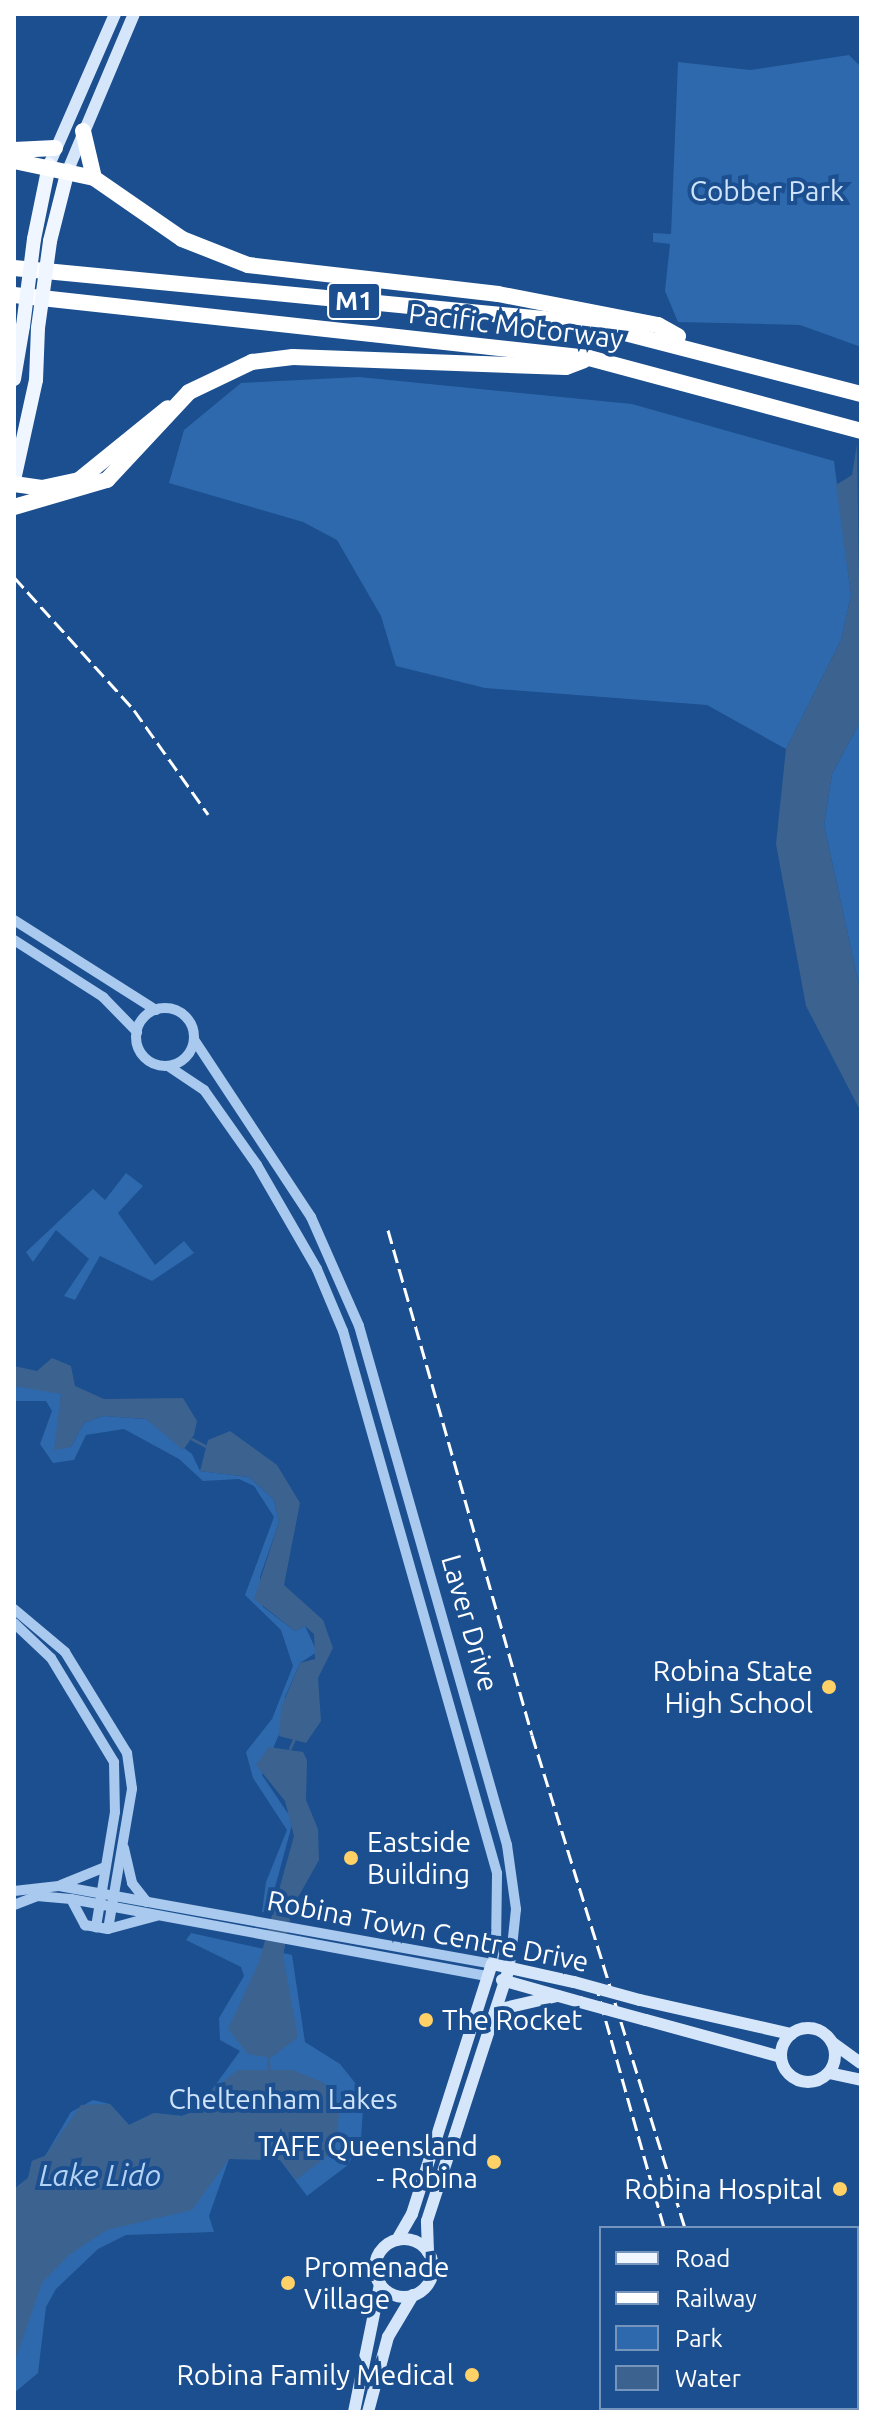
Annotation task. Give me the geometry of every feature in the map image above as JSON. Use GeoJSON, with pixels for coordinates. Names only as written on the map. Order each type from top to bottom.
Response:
{"type":"FeatureCollection","features":[{"type":"Feature","properties":{"kind":"highway"},"geometry":{"type":"LineString","coordinates":[[83,131],[94,178]]}},
{"type":"Feature","properties":{"kind":"highway"},"geometry":{"type":"LineString","coordinates":[[14,150],[55,148]]}},
{"type":"Feature","properties":{"kind":"highway"},"geometry":{"type":"LineString","coordinates":[[14,161],[49,165],[94,178],[182,239],[248,265],[527,299],[658,325],[693,345]]}},
{"type":"Feature","properties":{"kind":"highway","name":"Pacific Motorway"},"geometry":{"type":"LineString","coordinates":[[14,268],[523,314],[693,345],[854,391]]}},
{"type":"Feature","properties":{"kind":"highway","name":"Pacific Motorway"},"geometry":{"type":"LineString","coordinates":[[14,295],[589,358],[861,431]]}},
{"type":"Feature","properties":{"kind":"highway"},"geometry":{"type":"LineString","coordinates":[[14,482],[42,488],[79,480],[150,416],[172,406],[223,372],[272,358],[566,367],[589,358]]}},
{"type":"Feature","properties":{"kind":"highway"},"geometry":{"type":"LineString","coordinates":[[14,507],[107,480],[172,406]]}},
{"type":"Feature","properties":{"kind":"main road"},"geometry":{"type":"LineString","coordinates":[[14,482],[36,380],[31,327],[34,239],[49,165],[115,14]]}},
{"type":"Feature","properties":{"kind":"main road"},"geometry":{"type":"LineString","coordinates":[[14,379],[31,327],[68,170],[134,14]]}},
{"type":"Feature","properties":{"kind":"main road","name":"Robina Town Centre Drive"},"geometry":{"type":"LineString","coordinates":[[490,1970],[510,1966],[640,2000],[791,2034]]}},
{"type":"Feature","properties":{"kind":"main road","name":"Laver Drive"},"geometry":{"type":"LineString","coordinates":[[428,2252],[427,2221],[510,1966]]}},
{"type":"Feature","properties":{"kind":"main road","name":"Robina Town Centre Drive"},"geometry":{"type":"LineString","coordinates":[[490,1970],[506,1981],[781,2057]]}},
{"type":"Feature","properties":{"kind":"main road","name":"Laver Drive"},"geometry":{"type":"LineString","coordinates":[[397,2240],[412,2214],[490,1970]]}},
{"type":"Feature","properties":{"kind":"main road"},"geometry":{"type":"LineString","coordinates":[[496,2010],[560,1996]]}},
{"type":"Feature","properties":{"kind":"main road"},"geometry":{"type":"LineString","coordinates":[[861,2063],[811,2028],[791,2034],[781,2057],[801,2082],[829,2073],[861,2080]]}},
{"type":"Feature","properties":{"kind":"main road"},"geometry":{"type":"LineString","coordinates":[[829,2073],[833,2043]]}},
{"type":"Feature","properties":{"kind":"main road"},"geometry":{"type":"LineString","coordinates":[[354,2412],[380,2284],[376,2258],[397,2240],[428,2252],[431,2277],[413,2295],[388,2337],[368,2412]]}},
{"type":"Feature","properties":{"kind":"main road"},"geometry":{"type":"LineString","coordinates":[[380,2284],[395,2295],[413,2295]]}},
{"type":"Feature","properties":{"kind":"street"},"geometry":{"type":"LineString","coordinates":[[14,920],[156,1010],[181,1012],[195,1041],[186,1059],[168,1066],[143,1056],[137,1032],[103,997],[14,940]]}},
{"type":"Feature","properties":{"kind":"street"},"geometry":{"type":"LineString","coordinates":[[137,1032],[156,1010]]}},
{"type":"Feature","properties":{"kind":"street","name":"Laver Drive"},"geometry":{"type":"LineString","coordinates":[[195,1041],[311,1217],[359,1326],[507,1845],[516,1909],[510,1966]]}},
{"type":"Feature","properties":{"kind":"street","name":"Laver Drive"},"geometry":{"type":"LineString","coordinates":[[168,1066],[204,1090],[281,1202],[355,1365],[497,1873],[501,1906],[490,1970]]}},
{"type":"Feature","properties":{"kind":"street"},"geometry":{"type":"LineString","coordinates":[[14,1609],[53,1636],[121,1739],[132,1789],[108,1929]]}},
{"type":"Feature","properties":{"kind":"street"},"geometry":{"type":"LineString","coordinates":[[14,1623],[42,1646],[111,1751],[117,1791],[96,1927]]}},
{"type":"Feature","properties":{"kind":"street"},"geometry":{"type":"LineString","coordinates":[[123,1842],[132,1883],[147,1902]]}},
{"type":"Feature","properties":{"kind":"street"},"geometry":{"type":"LineString","coordinates":[[14,1891],[59,1886],[105,1867]]}},
{"type":"Feature","properties":{"kind":"street"},"geometry":{"type":"LineString","coordinates":[[59,1886],[112,1901]]}},
{"type":"Feature","properties":{"kind":"street"},"geometry":{"type":"LineString","coordinates":[[14,1905],[37,1896],[100,1899]]}},
{"type":"Feature","properties":{"kind":"street"},"geometry":{"type":"LineString","coordinates":[[71,1899],[85,1925],[108,1929],[158,1915]]}},
{"type":"Feature","properties":{"kind":"street","name":"Robina Town Centre Drive"},"geometry":{"type":"LineString","coordinates":[[112,1901],[158,1915],[253,1927]]}},
{"type":"Feature","properties":{"kind":"street","name":"Robina Town Centre Drive"},"geometry":{"type":"LineString","coordinates":[[112,1901],[147,1902],[253,1927],[490,1970]]}},
{"type":"Feature","properties":{"kind":"green space","name":"Cobber Park"},"geometry":{"type":"Polygon","coordinates":[[[849,55],[861,67],[861,347],[800,325],[678,322],[665,291],[670,244],[653,242],[653,233],[671,234],[678,62],[750,70],[849,55]]]}},
{"type":"Feature","properties":{"kind":"green space"},"geometry":{"type":"Polygon","coordinates":[[[359,377],[632,404],[834,461],[851,595],[841,640],[786,749],[707,705],[485,688],[396,666],[381,616],[337,540],[303,522],[169,483],[184,430],[241,383],[359,377]]]}},
{"type":"Feature","properties":{"kind":"green space"},"geometry":{"type":"Polygon","coordinates":[[[861,720],[861,994],[824,825],[832,774],[861,720]]]}},
{"type":"Feature","properties":{"kind":"green space"},"geometry":{"type":"Polygon","coordinates":[[[126,1173],[143,1186],[118,1213],[155,1265],[184,1241],[194,1253],[152,1281],[100,1256],[75,1300],[64,1296],[89,1259],[56,1230],[33,1262],[26,1252],[93,1189],[105,1200],[126,1173]]]}},
{"type":"Feature","properties":{"kind":"green space"},"geometry":{"type":"Polygon","coordinates":[[[29,1384],[61,1394],[58,1428],[71,1447],[84,1423],[103,1416],[146,1419],[192,1454],[200,1471],[249,1477],[274,1500],[279,1522],[260,1577],[263,1607],[295,1631],[305,1626],[317,1652],[300,1663],[285,1697],[282,1727],[262,1775],[293,1821],[268,1913],[262,1912],[266,1882],[287,1830],[253,1778],[246,1752],[272,1719],[293,1666],[281,1630],[245,1595],[274,1517],[254,1486],[239,1479],[203,1481],[179,1459],[124,1429],[86,1435],[74,1460],[53,1463],[40,1444],[52,1411],[46,1401],[14,1401],[14,1386],[29,1384]]]}},
{"type":"Feature","properties":{"kind":"green space","name":"Lake Lido"},"geometry":{"type":"Polygon","coordinates":[[[191,1933],[292,1955],[305,2042],[340,2064],[364,2094],[361,2139],[348,2165],[307,2196],[280,2160],[229,2159],[209,2216],[214,2232],[126,2235],[98,2249],[56,2289],[46,2307],[38,2373],[14,2393],[14,2189],[28,2178],[32,2161],[45,2156],[71,2112],[93,2100],[110,2104],[129,2125],[154,2113],[182,2116],[213,2104],[211,2091],[240,2051],[220,2040],[219,2018],[244,1976],[241,1967],[186,1940],[191,1933]]]}},
{"type":"Feature","properties":{"kind":"water"},"geometry":{"type":"Polygon","coordinates":[[[857,444],[861,720],[832,774],[824,825],[861,994],[861,1112],[806,1006],[776,844],[786,749],[841,640],[851,595],[836,485],[852,475],[857,444]]]}},
{"type":"Feature","properties":{"kind":"water"},"geometry":{"type":"Polygon","coordinates":[[[52,1358],[71,1366],[75,1386],[104,1399],[183,1398],[197,1421],[194,1435],[183,1450],[146,1419],[103,1416],[84,1423],[71,1447],[54,1450],[61,1394],[14,1386],[14,1366],[37,1371],[52,1358]]]}},
{"type":"Feature","properties":{"kind":"water"},"geometry":{"type":"Polygon","coordinates":[[[230,1431],[277,1465],[300,1503],[284,1585],[323,1620],[333,1648],[318,1678],[321,1721],[306,1743],[279,1736],[281,1708],[300,1663],[315,1659],[314,1634],[305,1626],[295,1631],[254,1599],[279,1522],[274,1500],[249,1477],[200,1471],[208,1440],[230,1431]]]}},
{"type":"Feature","properties":{"kind":"water"},"geometry":{"type":"Polygon","coordinates":[[[269,1747],[303,1752],[307,1760],[306,1800],[318,1829],[319,1860],[292,1908],[283,1956],[298,2037],[271,2058],[248,2054],[228,2029],[259,1962],[294,1836],[285,1801],[256,1765],[269,1747]]]}},
{"type":"Feature","properties":{"kind":"water","name":"Lake Lido"},"geometry":{"type":"Polygon","coordinates":[[[238,2070],[293,2070],[324,2083],[340,2107],[335,2150],[296,2180],[280,2160],[229,2159],[192,2210],[107,2230],[69,2255],[42,2283],[14,2364],[14,2189],[28,2178],[32,2161],[45,2156],[81,2105],[110,2104],[129,2125],[154,2113],[182,2116],[212,2105],[211,2091],[238,2070]]]}},
{"type":"Feature","properties":{"kind":"waterway"},"geometry":{"type":"LineString","coordinates":[[192,1439],[205,1446]]}},
{"type":"Feature","properties":{"kind":"waterway"},"geometry":{"type":"LineString","coordinates":[[290,1748],[294,1739]]}},
{"type":"Feature","properties":{"kind":"waterway"},"geometry":{"type":"LineString","coordinates":[[268,2058],[269,2073]]}},
{"type":"Feature","properties":{"kind":"railway"},"geometry":{"type":"LineString","coordinates":[[14,577],[134,710],[208,814]]}},
{"type":"Feature","properties":{"kind":"railway"},"geometry":{"type":"LineString","coordinates":[[388,1230],[532,1735],[684,2226]]}},
{"type":"Feature","properties":{"kind":"railway"},"geometry":{"type":"LineString","coordinates":[[595,1982],[663,2226]]}},
{"type":"Feature","properties":{"kind":"place","name":"Robina State High School"},"geometry":{"type":"Point","coordinates":[829,1687]}},
{"type":"Feature","properties":{"kind":"place","name":"Eastside Building"},"geometry":{"type":"Point","coordinates":[351,1858]}},
{"type":"Feature","properties":{"kind":"place","name":"The Rocket"},"geometry":{"type":"Point","coordinates":[426,2020]}},
{"type":"Feature","properties":{"kind":"place","name":"TAFE Queensland - Robina"},"geometry":{"type":"Point","coordinates":[494,2162]}},
{"type":"Feature","properties":{"kind":"place","name":"Robina Hospital"},"geometry":{"type":"Point","coordinates":[840,2189]}},
{"type":"Feature","properties":{"kind":"place","name":"Promenade Village"},"geometry":{"type":"Point","coordinates":[288,2283]}},
{"type":"Feature","properties":{"kind":"place","name":"Robina Family Medical"},"geometry":{"type":"Point","coordinates":[472,2375]}},
{"type":"Feature","properties":{"kind":"park label","name":"Cheltenham Lakes"},"geometry":{"type":"Point","coordinates":[283,2099]}}]}
